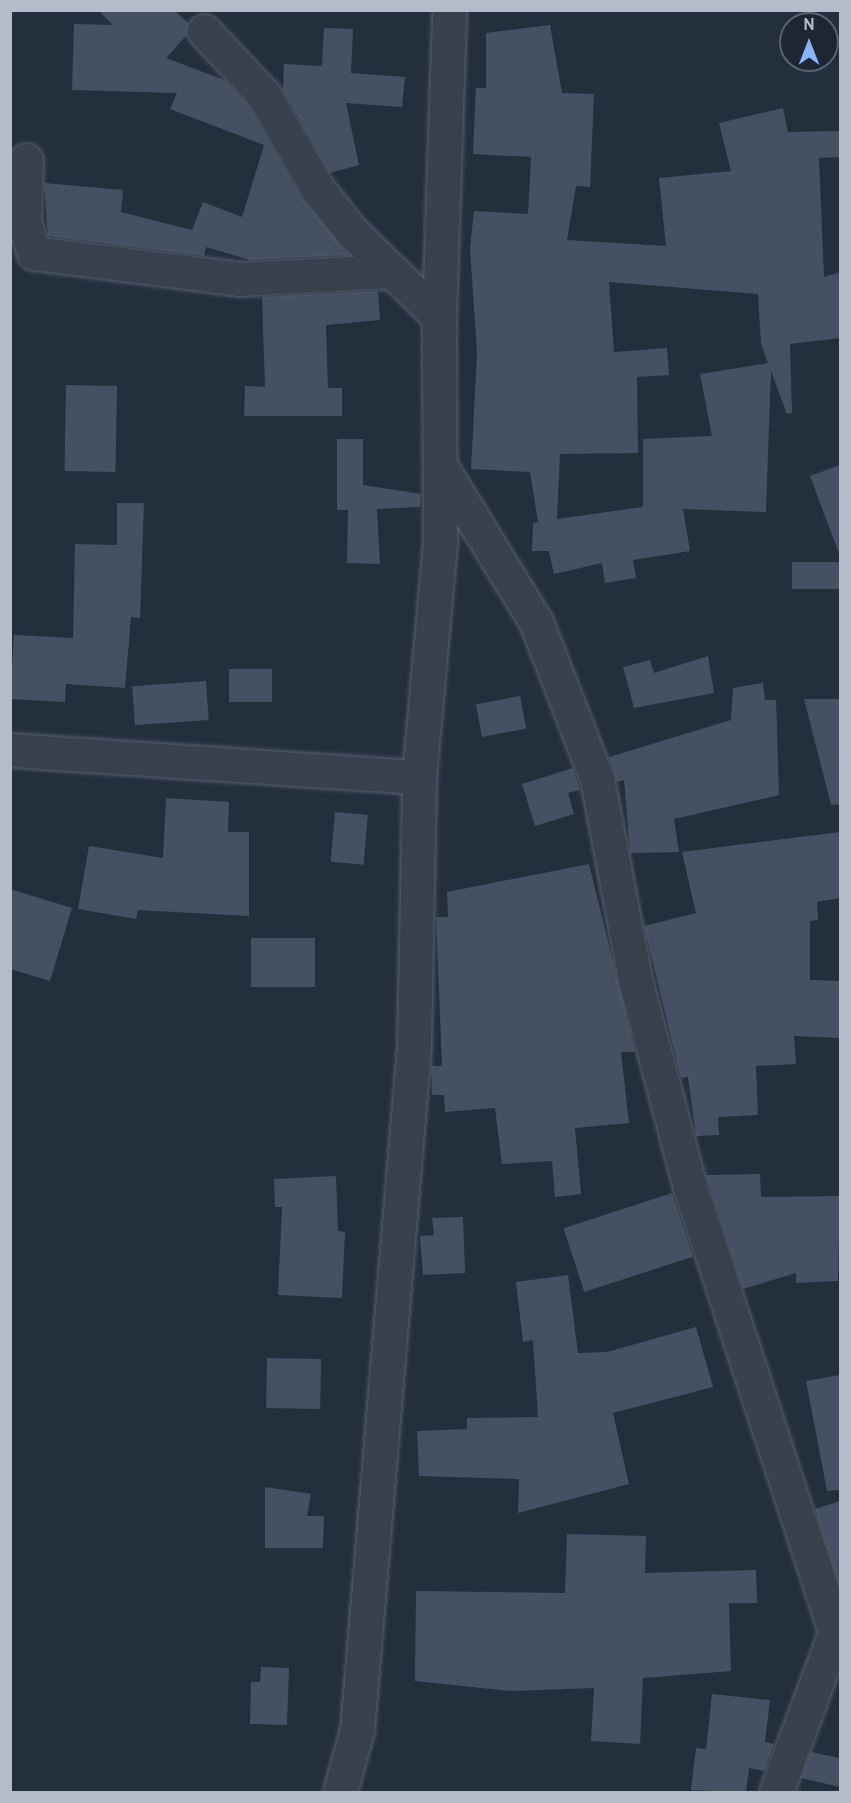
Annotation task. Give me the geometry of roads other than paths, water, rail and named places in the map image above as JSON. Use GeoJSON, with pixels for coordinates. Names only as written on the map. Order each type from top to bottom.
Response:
{"type":"FeatureCollection","features":[{"type":"Feature","properties":{"kind":"street"},"geometry":{"type":"LineString","coordinates":[[340,1792],[357,1730],[413,1057],[419,777],[441,467],[439,317],[449,10]]}},
{"type":"Feature","properties":{"kind":"street"},"geometry":{"type":"LineString","coordinates":[[204,31],[264,94],[324,197],[439,317]]}},
{"type":"Feature","properties":{"kind":"street"},"geometry":{"type":"LineString","coordinates":[[26,160],[24,221],[34,253],[239,279],[393,271]]}},
{"type":"Feature","properties":{"kind":"street"},"geometry":{"type":"LineString","coordinates":[[441,467],[536,622],[597,780],[636,983],[690,1187],[837,1642],[776,1792]]}},
{"type":"Feature","properties":{"kind":"street"},"geometry":{"type":"LineString","coordinates":[[10,750],[419,777]]}}]}
